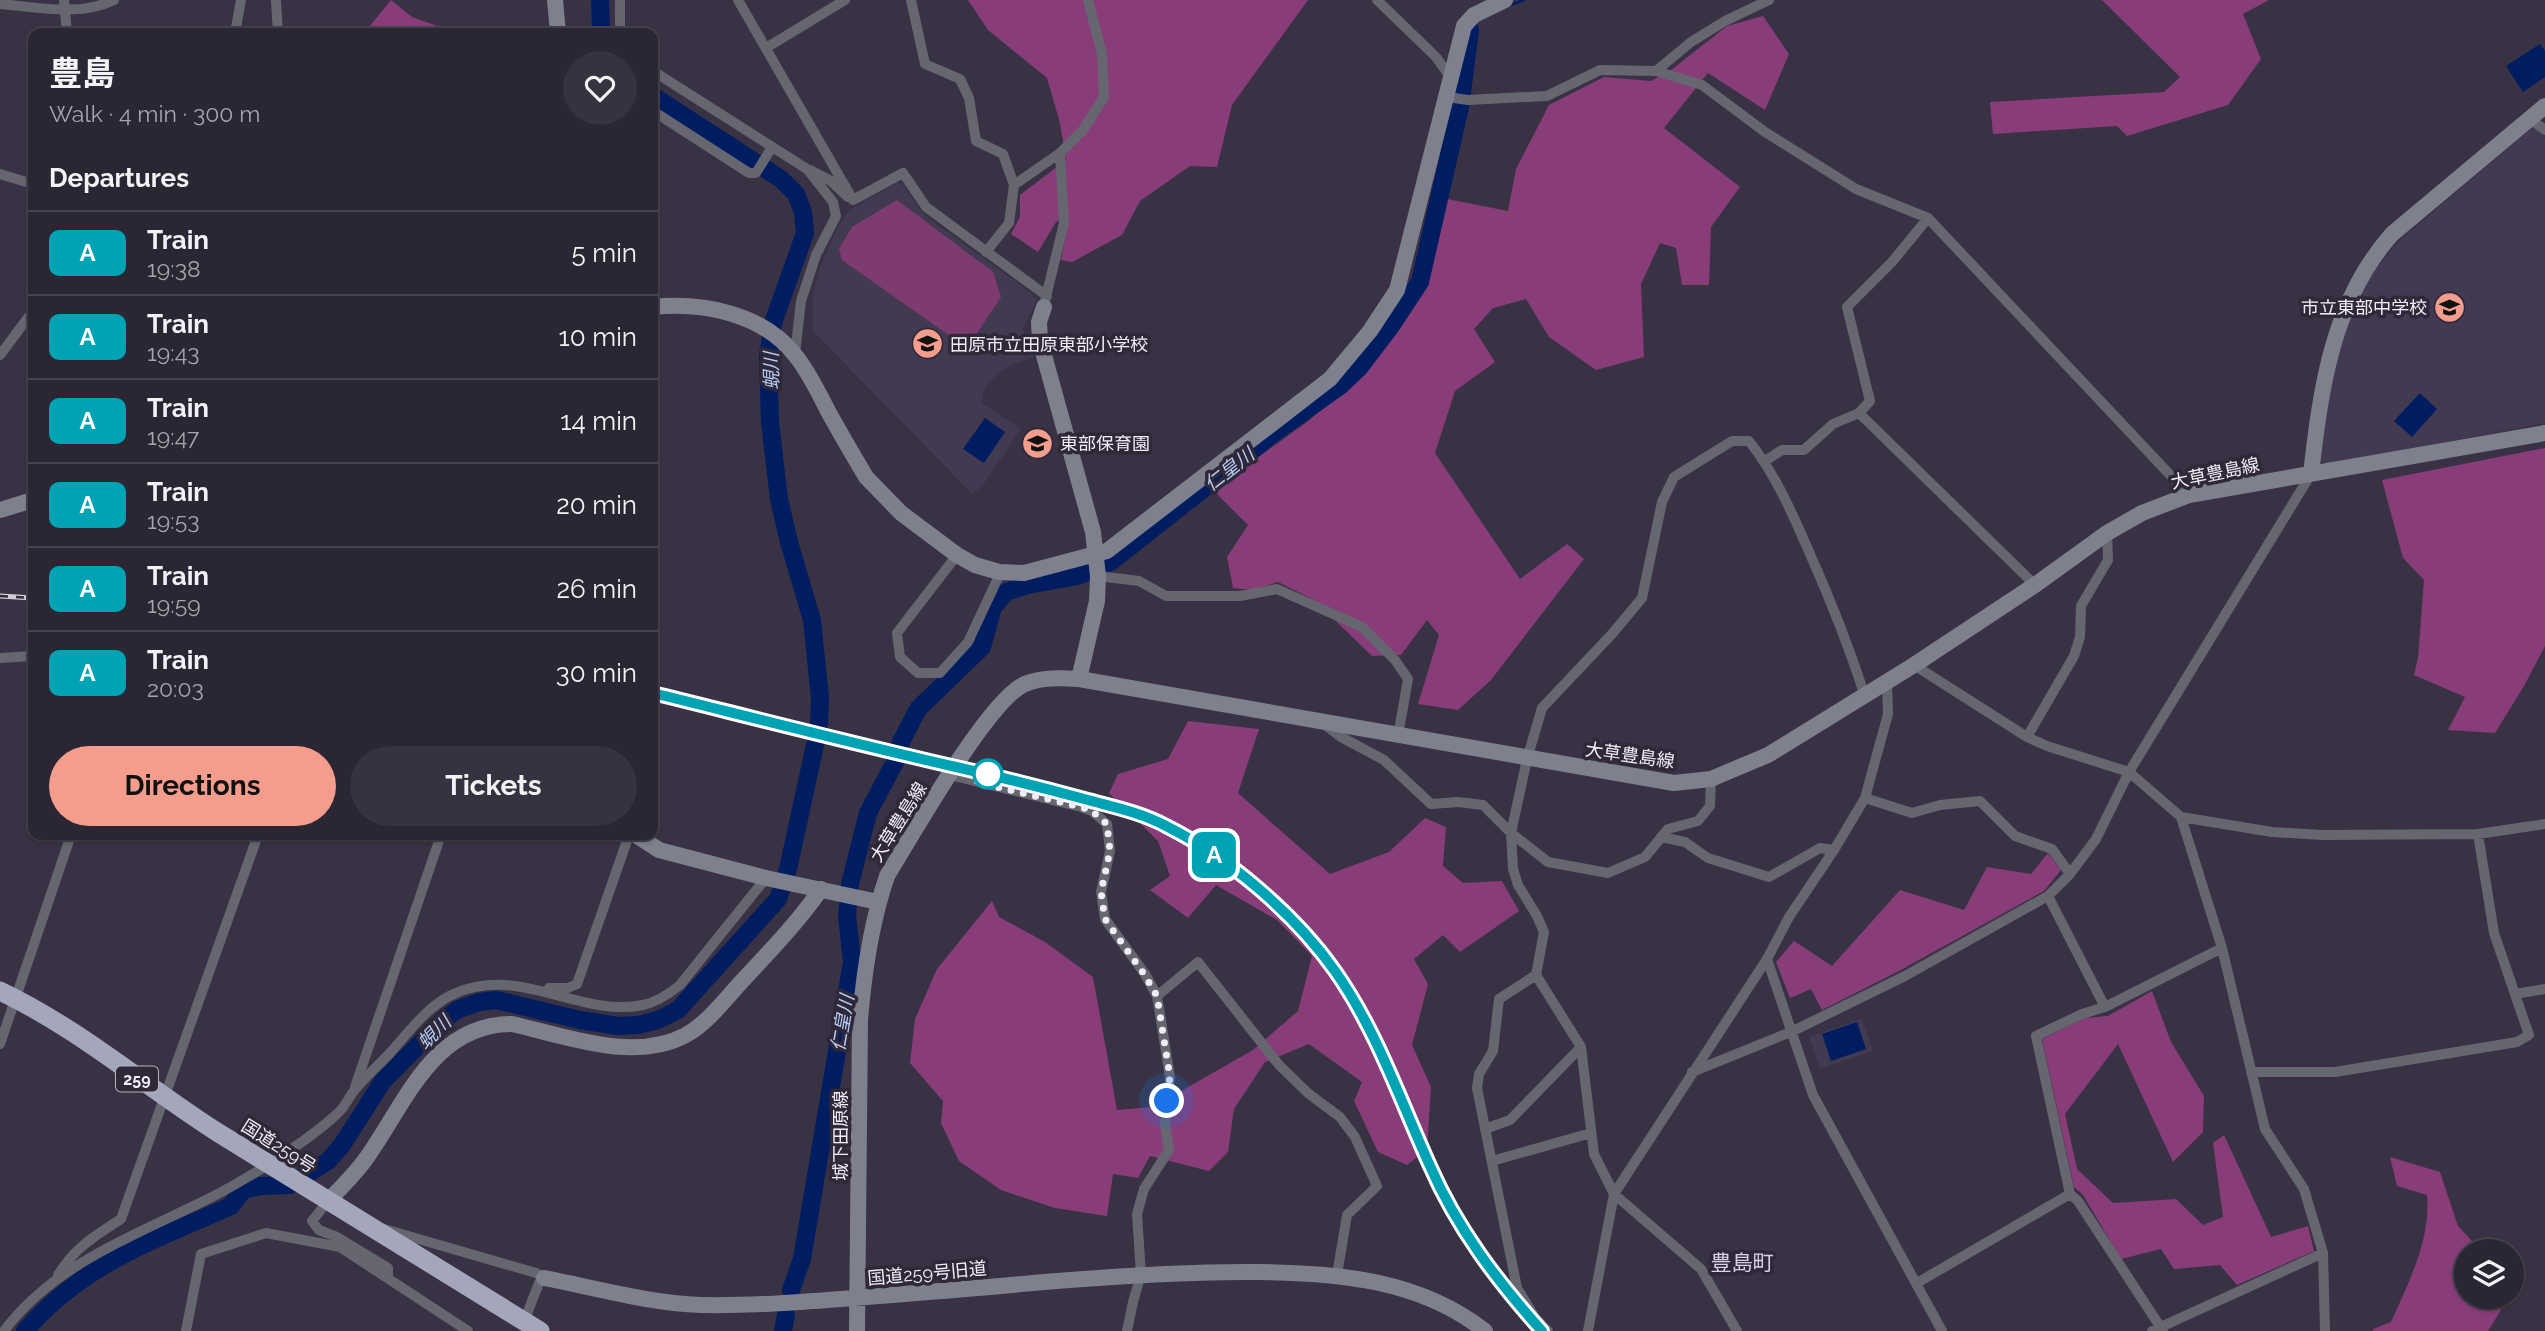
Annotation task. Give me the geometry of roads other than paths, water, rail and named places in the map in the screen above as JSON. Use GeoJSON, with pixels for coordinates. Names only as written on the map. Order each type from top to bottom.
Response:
{"type":"FeatureCollection","features":[{"type":"Feature","properties":{"kind":"highway","name":"国道259号"},"geometry":{"type":"LineString","coordinates":[[8,995],[69,1031],[166,1099],[328,1201],[533,1325]]}},
{"type":"Feature","properties":{"kind":"street"},"geometry":{"type":"LineString","coordinates":[[0,4],[96,8],[114,0]]}},
{"type":"Feature","properties":{"kind":"street"},"geometry":{"type":"LineString","coordinates":[[236,28],[241,0]]}},
{"type":"Feature","properties":{"kind":"street"},"geometry":{"type":"LineString","coordinates":[[276,0],[278,28]]}},
{"type":"Feature","properties":{"kind":"street"},"geometry":{"type":"LineString","coordinates":[[555,0],[558,28]]}},
{"type":"Feature","properties":{"kind":"street"},"geometry":{"type":"LineString","coordinates":[[620,0],[620,28]]}},
{"type":"Feature","properties":{"kind":"street"},"geometry":{"type":"LineString","coordinates":[[738,0],[853,200]]}},
{"type":"Feature","properties":{"kind":"street"},"geometry":{"type":"LineString","coordinates":[[766,48],[845,0]]}},
{"type":"Feature","properties":{"kind":"street"},"geometry":{"type":"LineString","coordinates":[[911,0],[925,64],[960,79],[969,98],[975,141],[1003,153],[1014,185],[1009,223],[986,252]]}},
{"type":"Feature","properties":{"kind":"street"},"geometry":{"type":"LineString","coordinates":[[1014,185],[1060,153],[1083,130],[1104,97],[1102,54],[1088,0]]}},
{"type":"Feature","properties":{"kind":"street"},"geometry":{"type":"LineString","coordinates":[[1377,0],[1436,57],[1451,78]]}},
{"type":"Feature","properties":{"kind":"street"},"geometry":{"type":"LineString","coordinates":[[1656,71],[1691,42],[1725,21],[1769,0]]}},
{"type":"Feature","properties":{"kind":"street"},"geometry":{"type":"LineString","coordinates":[[658,306],[681,304],[715,310],[765,328],[795,354],[866,477],[879,493],[957,555],[975,565],[999,572],[1024,573],[1107,551],[1330,379],[1370,331],[1398,290],[1464,26],[1474,15],[1495,2]]}},
{"type":"Feature","properties":{"kind":"street"},"geometry":{"type":"LineString","coordinates":[[64,5],[66,28]]}},
{"type":"Feature","properties":{"kind":"street"},"geometry":{"type":"LineString","coordinates":[[1447,97],[1468,100],[1547,96],[1600,70],[1656,71],[1702,85],[1765,132],[1856,189],[1928,218],[2189,495]]}},
{"type":"Feature","properties":{"kind":"street"},"geometry":{"type":"LineString","coordinates":[[658,74],[772,148],[807,169],[819,172],[853,200]]}},
{"type":"Feature","properties":{"kind":"street"},"geometry":{"type":"LineString","coordinates":[[1692,1072],[1793,1031],[1905,976],[2048,896],[2070,874],[2096,839],[2129,772],[2311,474],[2325,371],[2334,337],[2362,273],[2392,234],[2545,106]]}},
{"type":"Feature","properties":{"kind":"street"},"geometry":{"type":"LineString","coordinates":[[658,114],[749,173],[756,173],[772,148]]}},
{"type":"Feature","properties":{"kind":"street"},"geometry":{"type":"LineString","coordinates":[[2529,118],[2545,130]]}},
{"type":"Feature","properties":{"kind":"street"},"geometry":{"type":"LineString","coordinates":[[1060,153],[1064,223],[1039,322],[1041,341],[1093,532],[1096,554],[1097,601],[1079,679]]}},
{"type":"Feature","properties":{"kind":"street"},"geometry":{"type":"LineString","coordinates":[[795,354],[801,301],[816,255],[836,216],[834,202],[807,169]]}},
{"type":"Feature","properties":{"kind":"street"},"geometry":{"type":"LineString","coordinates":[[853,200],[902,173],[926,207],[986,252],[1045,302]]}},
{"type":"Feature","properties":{"kind":"street"},"geometry":{"type":"LineString","coordinates":[[0,174],[28,182]]}},
{"type":"Feature","properties":{"kind":"street"},"geometry":{"type":"LineString","coordinates":[[1765,461],[1782,450],[1804,450],[1833,424],[1859,413],[1870,401],[1847,307],[1892,262],[1928,218]]}},
{"type":"Feature","properties":{"kind":"street"},"geometry":{"type":"LineString","coordinates":[[0,355],[28,318]]}},
{"type":"Feature","properties":{"kind":"street"},"geometry":{"type":"LineString","coordinates":[[1859,413],[2035,585]]}},
{"type":"Feature","properties":{"kind":"street","name":"大草豊島線"},"geometry":{"type":"LineString","coordinates":[[871,900],[988,719],[1009,694],[1025,684],[1054,678],[1079,679],[1674,783],[1710,779],[1768,755],[1864,696],[2035,585],[2107,533],[2142,513],[2189,495],[2545,433]]}},
{"type":"Feature","properties":{"kind":"street"},"geometry":{"type":"LineString","coordinates":[[1737,1331],[1701,1269],[1614,1194],[1594,1153],[1581,1047],[1536,975],[1544,932],[1518,885],[1513,869],[1511,833],[1527,759],[1542,708],[1642,598],[1662,502],[1674,477],[1732,441],[1749,440],[1765,461],[1791,510],[1845,635],[1864,696]]}},
{"type":"Feature","properties":{"kind":"street"},"geometry":{"type":"LineString","coordinates":[[0,510],[28,502]]}},
{"type":"Feature","properties":{"kind":"street"},"geometry":{"type":"LineString","coordinates":[[2027,737],[2074,656],[2080,637],[2081,606],[2109,560],[2107,533]]}},
{"type":"Feature","properties":{"kind":"street"},"geometry":{"type":"LineString","coordinates":[[957,555],[897,633],[900,657],[919,673],[940,673],[968,642],[999,572]]}},
{"type":"Feature","properties":{"kind":"street"},"geometry":{"type":"LineString","coordinates":[[1098,576],[1139,581],[1166,596],[1240,596],[1277,589],[1362,627],[1395,660],[1408,679],[1398,736]]}},
{"type":"Feature","properties":{"kind":"street"},"geometry":{"type":"LineString","coordinates":[[0,658],[28,656]]}},
{"type":"Feature","properties":{"kind":"street"},"geometry":{"type":"LineString","coordinates":[[1914,665],[2027,737],[2129,772],[2181,817],[2272,832],[2322,835],[2479,834],[2545,824]]}},
{"type":"Feature","properties":{"kind":"street"},"geometry":{"type":"LineString","coordinates":[[1588,1331],[1614,1194],[1767,959],[1789,917],[1865,798],[1888,714],[1886,682]]}},
{"type":"Feature","properties":{"kind":"street"},"geometry":{"type":"LineString","coordinates":[[1316,719],[1341,737],[1384,760],[1431,804],[1458,802],[1483,805],[1511,833],[1548,862],[1608,873],[1645,857],[1668,829],[1698,821],[1710,806],[1710,779]]}},
{"type":"Feature","properties":{"kind":"street"},"geometry":{"type":"LineString","coordinates":[[950,775],[1081,807],[1092,811],[1107,824],[1110,851],[1101,892],[1105,919],[1157,996],[1170,1077],[1165,1125],[1169,1150],[1144,1189],[1137,1214],[1141,1274],[1127,1331]]}},
{"type":"Feature","properties":{"kind":"street"},"geometry":{"type":"LineString","coordinates":[[1865,798],[1912,813],[1940,805],[1980,801],[2015,836],[2052,849],[2070,874]]}},
{"type":"Feature","properties":{"kind":"street"},"geometry":{"type":"LineString","coordinates":[[2181,817],[2222,948],[2265,1129],[2304,1189],[2323,1252],[2325,1331]]}},
{"type":"Feature","properties":{"kind":"street"},"geometry":{"type":"LineString","coordinates":[[2251,1072],[2335,1072],[2517,1042],[2529,1035],[2494,933],[2479,834]]}},
{"type":"Feature","properties":{"kind":"street"},"geometry":{"type":"LineString","coordinates":[[1661,837],[1685,842],[1708,858],[1769,877],[1821,848],[1834,850]]}},
{"type":"Feature","properties":{"kind":"street"},"geometry":{"type":"LineString","coordinates":[[0,1044],[8,995],[69,840]]}},
{"type":"Feature","properties":{"kind":"street"},"geometry":{"type":"LineString","coordinates":[[55,1279],[69,1257],[82,1244],[121,1219],[256,840]]}},
{"type":"Feature","properties":{"kind":"street"},"geometry":{"type":"LineString","coordinates":[[4,1331],[21,1309],[55,1279],[96,1253],[213,1196],[271,1164],[341,1112],[353,1092],[439,840]]}},
{"type":"Feature","properties":{"kind":"street"},"geometry":{"type":"LineString","coordinates":[[353,1092],[432,1008],[455,993],[482,985],[533,989],[568,988],[577,984],[627,840]]}},
{"type":"Feature","properties":{"kind":"street"},"geometry":{"type":"LineString","coordinates":[[644,840],[659,850],[766,878],[871,900]]}},
{"type":"Feature","properties":{"kind":"street"},"geometry":{"type":"LineString","coordinates":[[533,989],[622,1007],[643,1005],[665,997],[680,985],[766,878]]}},
{"type":"Feature","properties":{"kind":"street"},"geometry":{"type":"LineString","coordinates":[[388,1277],[388,1268],[337,1237],[319,1230],[312,1221],[365,1160],[421,1073],[460,1037],[496,1024],[512,1024],[616,1046],[666,1043],[685,1035],[714,1012],[821,889]]}},
{"type":"Feature","properties":{"kind":"street"},"geometry":{"type":"LineString","coordinates":[[2048,896],[2105,1007]]}},
{"type":"Feature","properties":{"kind":"street","name":"城下田原線"},"geometry":{"type":"LineString","coordinates":[[857,1331],[860,1020],[871,900]]}},
{"type":"Feature","properties":{"kind":"street"},"geometry":{"type":"LineString","coordinates":[[2222,948],[2105,1007],[2082,1014],[2036,1036],[2070,1194],[2078,1200],[2159,1330],[2323,1252]]}},
{"type":"Feature","properties":{"kind":"street"},"geometry":{"type":"LineString","coordinates":[[1767,959],[1813,1095],[1942,1331]]}},
{"type":"Feature","properties":{"kind":"street"},"geometry":{"type":"LineString","coordinates":[[1157,996],[1198,962],[1279,1065],[1309,1094],[1340,1116],[1355,1137],[1377,1186],[1347,1215],[1337,1275]]}},
{"type":"Feature","properties":{"kind":"street"},"geometry":{"type":"LineString","coordinates":[[1536,975],[1499,999],[1493,1051],[1479,1074],[1477,1088],[1517,1288],[1536,1319],[1548,1331]]}},
{"type":"Feature","properties":{"kind":"street"},"geometry":{"type":"LineString","coordinates":[[2515,994],[2545,989]]}},
{"type":"Feature","properties":{"kind":"street"},"geometry":{"type":"LineString","coordinates":[[1485,1129],[1510,1120],[1581,1047]]}},
{"type":"Feature","properties":{"kind":"street"},"geometry":{"type":"LineString","coordinates":[[1492,1161],[1591,1133]]}},
{"type":"Feature","properties":{"kind":"street"},"geometry":{"type":"LineString","coordinates":[[1917,1283],[2070,1194]]}},
{"type":"Feature","properties":{"kind":"street","name":"国道259号旧道"},"geometry":{"type":"LineString","coordinates":[[368,1226],[395,1230],[536,1273],[544,1278],[663,1301],[701,1304],[796,1302],[1205,1271],[1337,1275],[1400,1287],[1432,1298],[1485,1331]]}},
{"type":"Feature","properties":{"kind":"street"},"geometry":{"type":"LineString","coordinates":[[186,1331],[201,1254],[266,1233],[340,1247],[468,1331]]}},
{"type":"Feature","properties":{"kind":"street"},"geometry":{"type":"LineString","coordinates":[[533,1325],[539,1283],[544,1278]]}},
{"type":"Feature","properties":{"kind":"waterway","name":"蜆川"},"geometry":{"type":"LineString","coordinates":[[600,0],[601,28]]}},
{"type":"Feature","properties":{"kind":"waterway"},"geometry":{"type":"LineString","coordinates":[[1510,5],[1524,0]]}},
{"type":"Feature","properties":{"kind":"waterway","name":"仁皇川"},"geometry":{"type":"LineString","coordinates":[[1462,92],[1470,30]]}},
{"type":"Feature","properties":{"kind":"waterway","name":"蜆川"},"geometry":{"type":"LineString","coordinates":[[658,99],[781,179],[796,194],[803,212],[805,233],[773,323],[768,357],[770,422],[779,499],[812,620],[820,698],[819,724]]}},
{"type":"Feature","properties":{"kind":"waterway","name":"仁皇川"},"geometry":{"type":"LineString","coordinates":[[900,744],[918,709],[982,647],[993,607],[1006,592],[1078,576],[1112,561],[1270,436],[1340,386],[1359,368],[1420,282],[1460,107]]}},
{"type":"Feature","properties":{"kind":"waterway","name":"蜆川"},"geometry":{"type":"LineString","coordinates":[[25,1331],[70,1288],[120,1256],[231,1206],[243,1190],[290,1185],[328,1161],[342,1145],[383,1081],[442,1021],[457,1010],[479,1002],[496,1000],[618,1026],[658,1020],[678,1010],[778,899],[788,869],[815,745]]}},
{"type":"Feature","properties":{"kind":"waterway","name":"仁皇川"},"geometry":{"type":"LineString","coordinates":[[791,1290],[802,1259],[852,962],[847,915],[850,884],[868,813],[896,760]]}},
{"type":"Feature","properties":{"kind":"waterway","name":"仁皇川"},"geometry":{"type":"LineString","coordinates":[[783,1331],[786,1315]]}},
{"type":"Feature","properties":{"kind":"railway"},"geometry":{"type":"LineString","coordinates":[[0,596],[28,598]]}},
{"type":"Feature","properties":{"kind":"railway"},"geometry":{"type":"LineString","coordinates":[[658,694],[1138,814],[1189,839],[1236,870],[1280,908],[1335,971],[1376,1042],[1429,1166],[1452,1211],[1494,1273],[1542,1331]]}},
{"type":"Feature","properties":{"kind":"train","name":"A"},"geometry":{"type":"LineString","coordinates":[[658,694],[1114,807],[1165,825],[1209,852],[1250,883],[1292,921],[1335,971],[1389,1066],[1430,1168],[1459,1223],[1487,1266],[1542,1331]]}},
{"type":"Feature","properties":{"kind":"place","name":"市立東部中学校"},"geometry":{"type":"Point","coordinates":[2450,307]}},
{"type":"Feature","properties":{"kind":"place","name":"田原市立田原東部小学校"},"geometry":{"type":"Point","coordinates":[927,344]}},
{"type":"Feature","properties":{"kind":"place","name":"東部保育園"},"geometry":{"type":"Point","coordinates":[1037,443]}},
{"type":"Feature","properties":{"kind":"district","name":"豊島町"},"geometry":{"type":"Point","coordinates":[1742,1262]}}]}
